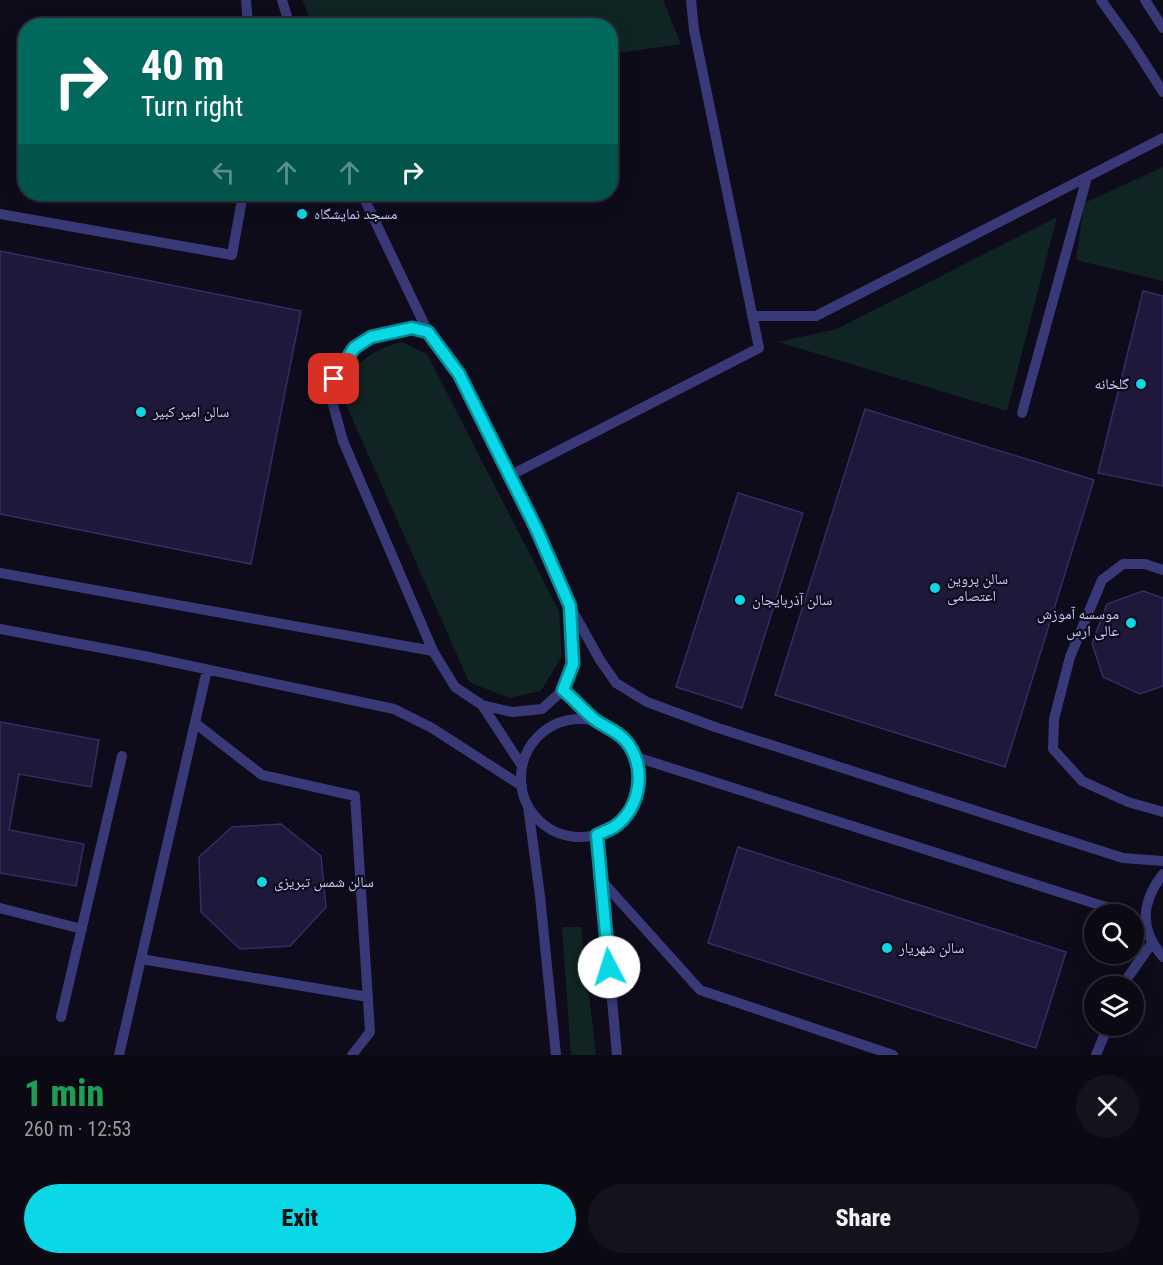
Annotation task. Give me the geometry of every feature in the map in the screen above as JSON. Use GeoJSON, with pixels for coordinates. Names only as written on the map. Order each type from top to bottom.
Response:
{"type":"FeatureCollection","features":[{"type":"Feature","properties":{"kind":"lane"},"geometry":{"type":"LineString","coordinates":[[246,0],[247,18]]}},
{"type":"Feature","properties":{"kind":"lane"},"geometry":{"type":"LineString","coordinates":[[282,0],[288,18]]}},
{"type":"Feature","properties":{"kind":"lane"},"geometry":{"type":"LineString","coordinates":[[509,476],[759,348],[694,30],[691,0]]}},
{"type":"Feature","properties":{"kind":"lane"},"geometry":{"type":"LineString","coordinates":[[1101,0],[1163,92]]}},
{"type":"Feature","properties":{"kind":"lane"},"geometry":{"type":"LineString","coordinates":[[1145,0],[1163,28]]}},
{"type":"Feature","properties":{"kind":"lane"},"geometry":{"type":"LineString","coordinates":[[752,316],[816,316],[1163,138]]}},
{"type":"Feature","properties":{"kind":"lane"},"geometry":{"type":"LineString","coordinates":[[1022,413],[1087,177]]}},
{"type":"Feature","properties":{"kind":"lane"},"geometry":{"type":"LineString","coordinates":[[0,214],[232,255],[242,201]]}},
{"type":"Feature","properties":{"kind":"lane"},"geometry":{"type":"LineString","coordinates":[[365,201],[428,332],[459,374],[536,528],[570,606],[600,660],[616,683],[647,702],[715,727],[1124,858],[1163,861]]}},
{"type":"Feature","properties":{"kind":"lane"},"geometry":{"type":"LineString","coordinates":[[428,332],[412,328],[371,337],[354,348],[334,379],[332,401],[343,441],[433,651],[455,687],[482,705],[512,712],[542,709],[563,690],[573,664],[570,606]]}},
{"type":"Feature","properties":{"kind":"lane"},"geometry":{"type":"LineString","coordinates":[[1163,570],[1145,564],[1124,564],[1102,580],[1070,657],[1054,719],[1053,749],[1082,781],[1128,802],[1163,812]]}},
{"type":"Feature","properties":{"kind":"lane"},"geometry":{"type":"LineString","coordinates":[[0,573],[433,651]]}},
{"type":"Feature","properties":{"kind":"lane"},"geometry":{"type":"LineString","coordinates":[[0,628],[394,709],[432,728],[522,786]]}},
{"type":"Feature","properties":{"kind":"lane"},"geometry":{"type":"LineString","coordinates":[[119,1055],[207,670]]}},
{"type":"Feature","properties":{"kind":"lane"},"geometry":{"type":"LineString","coordinates":[[563,690],[596,721]]}},
{"type":"Feature","properties":{"kind":"lane"},"geometry":{"type":"LineString","coordinates":[[482,705],[522,766]]}},
{"type":"Feature","properties":{"kind":"lane"},"geometry":{"type":"LineString","coordinates":[[528,806],[540,822],[558,833],[577,838],[597,835],[615,826],[630,811],[637,794],[639,776],[636,757],[627,741],[613,728],[596,721],[577,719],[559,723],[543,732],[530,747],[522,766],[522,786],[528,806],[540,896],[556,1055]]}},
{"type":"Feature","properties":{"kind":"lane"},"geometry":{"type":"LineString","coordinates":[[195,723],[262,775],[355,796],[370,1032],[352,1055]]}},
{"type":"Feature","properties":{"kind":"lane"},"geometry":{"type":"LineString","coordinates":[[61,1017],[122,756]]}},
{"type":"Feature","properties":{"kind":"lane"},"geometry":{"type":"LineString","coordinates":[[636,757],[1096,904]]}},
{"type":"Feature","properties":{"kind":"lane"},"geometry":{"type":"LineString","coordinates":[[597,835],[617,1055]]}},
{"type":"Feature","properties":{"kind":"lane"},"geometry":{"type":"LineString","coordinates":[[1163,874],[1152,888],[1146,906],[1146,925],[1152,943],[1163,957]]}},
{"type":"Feature","properties":{"kind":"lane"},"geometry":{"type":"LineString","coordinates":[[601,880],[700,990],[893,1055]]}},
{"type":"Feature","properties":{"kind":"lane"},"geometry":{"type":"LineString","coordinates":[[0,908],[82,928]]}},
{"type":"Feature","properties":{"kind":"lane"},"geometry":{"type":"LineString","coordinates":[[1129,976],[1152,943]]}},
{"type":"Feature","properties":{"kind":"lane"},"geometry":{"type":"LineString","coordinates":[[141,959],[368,997]]}},
{"type":"Feature","properties":{"kind":"lane"},"geometry":{"type":"LineString","coordinates":[[1096,1055],[1104,1036]]}},
{"type":"Feature","properties":{"kind":"green space"},"geometry":{"type":"Polygon","coordinates":[[[302,0],[663,0],[681,44],[618,53],[618,18],[310,18],[302,0]]]}},
{"type":"Feature","properties":{"kind":"green space"},"geometry":{"type":"Polygon","coordinates":[[[1163,167],[1163,281],[1076,260],[1084,203],[1163,167]]]}},
{"type":"Feature","properties":{"kind":"green space"},"geometry":{"type":"Polygon","coordinates":[[[1057,217],[1007,411],[778,342],[837,329],[1057,217]]]}},
{"type":"Feature","properties":{"kind":"green space"},"geometry":{"type":"Polygon","coordinates":[[[402,342],[427,354],[559,611],[562,656],[541,691],[509,698],[469,682],[344,400],[347,383],[357,366],[370,355],[402,342]]]}},
{"type":"Feature","properties":{"kind":"green space"},"geometry":{"type":"Polygon","coordinates":[[[562,927],[581,927],[596,1055],[571,1055],[562,927]]]}},
{"type":"Feature","properties":{"kind":"building","name":"سالن امیر کبیر"},"geometry":{"type":"Polygon","coordinates":[[[0,251],[301,311],[251,564],[0,514],[0,251]]]}},
{"type":"Feature","properties":{"kind":"building","name":"گلخانه"},"geometry":{"type":"Polygon","coordinates":[[[1143,291],[1163,296],[1163,486],[1098,473],[1143,291]]]}},
{"type":"Feature","properties":{"kind":"building","name":"سالن پروین اعتصامی"},"geometry":{"type":"Polygon","coordinates":[[[865,409],[1094,480],[1005,767],[775,695],[865,409]]]}},
{"type":"Feature","properties":{"kind":"building","name":"سالن آذربایجان"},"geometry":{"type":"Polygon","coordinates":[[[738,493],[803,513],[742,708],[676,687],[738,493]]]}},
{"type":"Feature","properties":{"kind":"building","name":"موسسه آموزش عالی ارس"},"geometry":{"type":"Polygon","coordinates":[[[1143,591],[1163,598],[1163,686],[1140,694],[1103,677],[1092,643],[1107,604],[1143,591]]]}},
{"type":"Feature","properties":{"kind":"building"},"geometry":{"type":"Polygon","coordinates":[[[0,722],[99,740],[91,787],[19,774],[9,830],[84,844],[76,886],[0,873],[0,722]]]}},
{"type":"Feature","properties":{"kind":"building","name":"سالن شمس تبریزی"},"geometry":{"type":"Polygon","coordinates":[[[281,824],[321,856],[326,907],[290,946],[240,949],[201,912],[199,857],[232,827],[281,824]]]}},
{"type":"Feature","properties":{"kind":"building","name":"سالن شهریار"},"geometry":{"type":"Polygon","coordinates":[[[738,847],[1066,952],[1036,1048],[708,943],[738,847]]]}},
{"type":"Feature","properties":{"kind":"place","name":"مسجد نمایشگاه"},"geometry":{"type":"Point","coordinates":[302,214]}},
{"type":"Feature","properties":{"kind":"place","name":"گلخانه"},"geometry":{"type":"Point","coordinates":[1141,384]}},
{"type":"Feature","properties":{"kind":"place","name":"سالن امیر کبیر"},"geometry":{"type":"Point","coordinates":[141,412]}},
{"type":"Feature","properties":{"kind":"place","name":"سالن پروین اعتصامی"},"geometry":{"type":"Point","coordinates":[935,588]}},
{"type":"Feature","properties":{"kind":"place","name":"سالن آذربایجان"},"geometry":{"type":"Point","coordinates":[740,600]}},
{"type":"Feature","properties":{"kind":"place","name":"موسسه آموزش عالی ارس"},"geometry":{"type":"Point","coordinates":[1131,623]}},
{"type":"Feature","properties":{"kind":"place","name":"سالن شمس تبریزی"},"geometry":{"type":"Point","coordinates":[262,882]}},
{"type":"Feature","properties":{"kind":"place","name":"سالن شهریار"},"geometry":{"type":"Point","coordinates":[887,948]}},
{"type":"Feature","properties":{"kind":"route"},"geometry":{"type":"LineString","coordinates":[[334,379],[354,348],[371,337],[412,328],[428,332],[459,374],[536,528],[570,606],[573,664],[563,690],[596,721],[613,728],[627,741],[636,757],[639,776],[637,794],[630,811],[615,826],[597,835],[609,967]]}}]}
